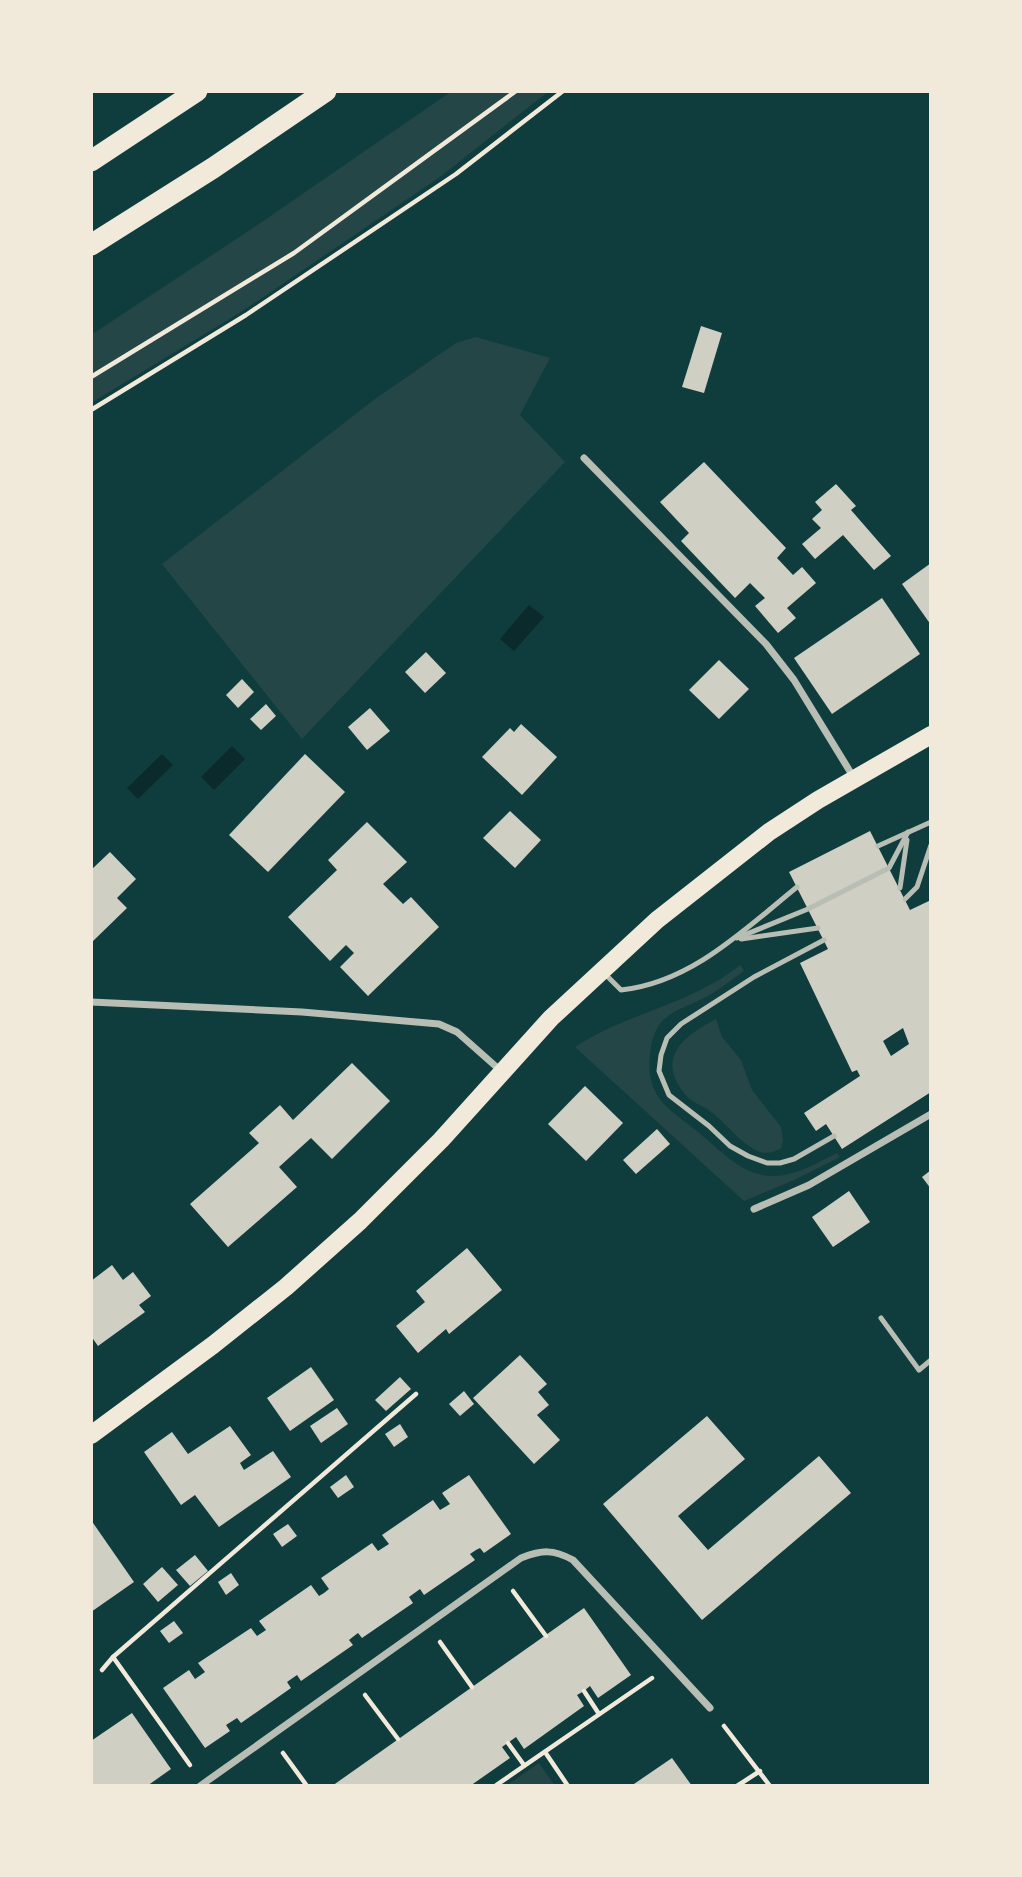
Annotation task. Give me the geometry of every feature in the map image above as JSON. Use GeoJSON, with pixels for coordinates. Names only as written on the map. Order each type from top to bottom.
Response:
{"type":"FeatureCollection","features":[{"type":"Feature","properties":{"kind":"highway"},"geometry":{"type":"LineString","coordinates":[[91,160],[197,91]]}},
{"type":"Feature","properties":{"kind":"highway"},"geometry":{"type":"LineString","coordinates":[[91,245],[213,168],[326,91]]}},
{"type":"Feature","properties":{"kind":"main road"},"geometry":{"type":"LineString","coordinates":[[91,1435],[286,1287],[383,1200],[551,1018],[657,920],[779,826],[931,735]]}},
{"type":"Feature","properties":{"kind":"street"},"geometry":{"type":"LineString","coordinates":[[584,458],[766,644],[794,680],[854,779]]}},
{"type":"Feature","properties":{"kind":"street"},"geometry":{"type":"LineString","coordinates":[[91,1002],[290,1012],[439,1024],[457,1032],[502,1072]]}},
{"type":"Feature","properties":{"kind":"street"},"geometry":{"type":"LineString","coordinates":[[754,1209],[809,1185],[931,1114]]}},
{"type":"Feature","properties":{"kind":"street"},"geometry":{"type":"LineString","coordinates":[[202,1785],[521,1558],[537,1552],[556,1552],[573,1560],[710,1708]]}},
{"type":"Feature","properties":{"kind":"lane"},"geometry":{"type":"LineString","coordinates":[[878,846],[931,821]]}},
{"type":"Feature","properties":{"kind":"lane"},"geometry":{"type":"LineString","coordinates":[[730,941],[808,909],[889,868],[908,832]]}},
{"type":"Feature","properties":{"kind":"lane"},"geometry":{"type":"LineString","coordinates":[[900,888],[908,832]]}},
{"type":"Feature","properties":{"kind":"lane"},"geometry":{"type":"LineString","coordinates":[[905,900],[917,887],[931,845]]}},
{"type":"Feature","properties":{"kind":"lane"},"geometry":{"type":"LineString","coordinates":[[600,970],[621,990],[639,988],[676,975],[730,941],[797,887]]}},
{"type":"Feature","properties":{"kind":"lane"},"geometry":{"type":"LineString","coordinates":[[730,941],[818,928]]}},
{"type":"Feature","properties":{"kind":"lane"},"geometry":{"type":"LineString","coordinates":[[824,940],[754,977],[681,1024],[667,1038],[659,1071],[669,1095],[730,1146],[748,1156],[767,1163],[780,1163],[794,1159],[834,1136]]}},
{"type":"Feature","properties":{"kind":"lane"},"geometry":{"type":"LineString","coordinates":[[881,1318],[919,1370],[931,1360]]}},
{"type":"Feature","properties":{"kind":"path"},"geometry":{"type":"LineString","coordinates":[[91,377],[294,253],[516,91]]}},
{"type":"Feature","properties":{"kind":"path"},"geometry":{"type":"LineString","coordinates":[[91,410],[246,315],[456,174],[562,91]]}},
{"type":"Feature","properties":{"kind":"path"},"geometry":{"type":"LineString","coordinates":[[102,1670],[113,1657],[416,1394]]}},
{"type":"Feature","properties":{"kind":"path"},"geometry":{"type":"LineString","coordinates":[[500,1573],[546,1636]]}},
{"type":"Feature","properties":{"kind":"path"},"geometry":{"type":"LineString","coordinates":[[427,1625],[472,1687]]}},
{"type":"Feature","properties":{"kind":"path"},"geometry":{"type":"LineString","coordinates":[[113,1657],[202,1785]]}},
{"type":"Feature","properties":{"kind":"path"},"geometry":{"type":"LineString","coordinates":[[495,1786],[670,1666]]}},
{"type":"Feature","properties":{"kind":"path"},"geometry":{"type":"LineString","coordinates":[[352,1679],[398,1739]]}},
{"type":"Feature","properties":{"kind":"path"},"geometry":{"type":"LineString","coordinates":[[584,1690],[600,1714]]}},
{"type":"Feature","properties":{"kind":"path"},"geometry":{"type":"LineString","coordinates":[[710,1708],[770,1786]]}},
{"type":"Feature","properties":{"kind":"path"},"geometry":{"type":"LineString","coordinates":[[271,1736],[307,1786]]}},
{"type":"Feature","properties":{"kind":"path"},"geometry":{"type":"LineString","coordinates":[[508,1743],[524,1765]]}},
{"type":"Feature","properties":{"kind":"path"},"geometry":{"type":"LineString","coordinates":[[545,1752],[568,1786]]}},
{"type":"Feature","properties":{"kind":"path"},"geometry":{"type":"LineString","coordinates":[[737,1786],[760,1770]]}},
{"type":"Feature","properties":{"kind":"shaded area"},"geometry":{"type":"Polygon","coordinates":[[[452,91],[549,91],[440,177],[244,310],[91,403],[91,335],[452,91]]]}},
{"type":"Feature","properties":{"kind":"shaded area"},"geometry":{"type":"Polygon","coordinates":[[[476,337],[550,358],[520,415],[565,462],[302,739],[162,564],[375,399],[456,343],[476,337]]]}},
{"type":"Feature","properties":{"kind":"shaded area"},"geometry":{"type":"Polygon","coordinates":[[[529,605],[544,617],[514,651],[500,639],[529,605]]]}},
{"type":"Feature","properties":{"kind":"shaded area"},"geometry":{"type":"Polygon","coordinates":[[[232,746],[245,759],[214,790],[201,777],[232,746]]]}},
{"type":"Feature","properties":{"kind":"shaded area"},"geometry":{"type":"Polygon","coordinates":[[[162,754],[173,765],[138,799],[127,788],[162,754]]]}},
{"type":"Feature","properties":{"kind":"shaded area"},"geometry":{"type":"Polygon","coordinates":[[[740,965],[744,971],[709,995],[674,1012],[659,1025],[650,1055],[652,1084],[657,1095],[673,1113],[728,1157],[753,1172],[773,1176],[790,1174],[837,1153],[840,1157],[744,1201],[575,1047],[616,1025],[700,990],[740,965]]]}},
{"type":"Feature","properties":{"kind":"shaded area"},"geometry":{"type":"Polygon","coordinates":[[[716,1019],[722,1037],[741,1060],[752,1090],[781,1127],[783,1140],[781,1148],[776,1151],[760,1152],[746,1144],[716,1116],[687,1096],[676,1080],[673,1058],[678,1048],[694,1032],[716,1019]]]}},
{"type":"Feature","properties":{"kind":"shaded area"},"geometry":{"type":"Polygon","coordinates":[[[539,1763],[555,1786],[506,1786],[539,1763]]]}},
{"type":"Feature","properties":{"kind":"building"},"geometry":{"type":"Polygon","coordinates":[[[701,326],[722,333],[704,393],[682,387],[701,326]]]}},
{"type":"Feature","properties":{"kind":"building"},"geometry":{"type":"Polygon","coordinates":[[[704,462],[786,548],[777,558],[793,575],[802,567],[816,583],[787,608],[796,618],[778,633],[755,606],[765,598],[750,583],[735,598],[681,541],[689,533],[660,502],[704,462]]]}},
{"type":"Feature","properties":{"kind":"building"},"geometry":{"type":"Polygon","coordinates":[[[836,484],[856,506],[851,510],[891,556],[874,570],[843,535],[815,559],[802,544],[821,528],[812,519],[822,510],[815,502],[836,484]]]}},
{"type":"Feature","properties":{"kind":"building"},"geometry":{"type":"Polygon","coordinates":[[[931,563],[931,625],[902,584],[931,563]]]}},
{"type":"Feature","properties":{"kind":"building"},"geometry":{"type":"Polygon","coordinates":[[[882,598],[920,654],[832,714],[794,658],[882,598]]]}},
{"type":"Feature","properties":{"kind":"building"},"geometry":{"type":"Polygon","coordinates":[[[426,652],[446,673],[425,693],[405,672],[426,652]]]}},
{"type":"Feature","properties":{"kind":"building"},"geometry":{"type":"Polygon","coordinates":[[[719,660],[749,689],[719,719],[689,690],[719,660]]]}},
{"type":"Feature","properties":{"kind":"building"},"geometry":{"type":"Polygon","coordinates":[[[242,679],[254,692],[238,708],[226,695],[242,679]]]}},
{"type":"Feature","properties":{"kind":"building"},"geometry":{"type":"Polygon","coordinates":[[[266,704],[276,716],[261,730],[250,719],[266,704]]]}},
{"type":"Feature","properties":{"kind":"building"},"geometry":{"type":"Polygon","coordinates":[[[370,708],[390,731],[367,750],[348,727],[370,708]]]}},
{"type":"Feature","properties":{"kind":"building"},"geometry":{"type":"Polygon","coordinates":[[[521,724],[557,757],[522,795],[482,757],[510,728],[514,732],[521,724]]]}},
{"type":"Feature","properties":{"kind":"building"},"geometry":{"type":"Polygon","coordinates":[[[305,754],[345,792],[268,872],[229,835],[305,754]]]}},
{"type":"Feature","properties":{"kind":"building"},"geometry":{"type":"Polygon","coordinates":[[[510,811],[541,840],[515,868],[483,838],[510,811]]]}},
{"type":"Feature","properties":{"kind":"building"},"geometry":{"type":"Polygon","coordinates":[[[367,822],[407,862],[383,884],[403,904],[411,897],[439,927],[368,996],[340,967],[354,953],[346,945],[330,961],[288,917],[337,870],[328,860],[367,822]]]}},
{"type":"Feature","properties":{"kind":"building"},"geometry":{"type":"Polygon","coordinates":[[[870,831],[910,910],[931,900],[931,1092],[842,1149],[826,1124],[816,1131],[804,1113],[860,1076],[857,1070],[852,1072],[800,963],[828,949],[789,872],[870,831]],[[903,1028],[883,1041],[891,1056],[909,1044],[903,1028]]]}},
{"type":"Feature","properties":{"kind":"building"},"geometry":{"type":"Polygon","coordinates":[[[110,852],[136,879],[117,898],[127,908],[91,943],[91,870],[110,852]]]}},
{"type":"Feature","properties":{"kind":"building"},"geometry":{"type":"Polygon","coordinates":[[[352,1063],[390,1101],[332,1159],[311,1138],[279,1167],[297,1187],[228,1247],[190,1204],[259,1143],[249,1133],[280,1105],[293,1120],[352,1063]]]}},
{"type":"Feature","properties":{"kind":"building"},"geometry":{"type":"Polygon","coordinates":[[[585,1086],[623,1123],[586,1161],[548,1124],[585,1086]]]}},
{"type":"Feature","properties":{"kind":"building"},"geometry":{"type":"Polygon","coordinates":[[[657,1129],[670,1144],[636,1174],[623,1160],[657,1129]]]}},
{"type":"Feature","properties":{"kind":"building"},"geometry":{"type":"Polygon","coordinates":[[[931,1170],[931,1189],[922,1177],[931,1170]]]}},
{"type":"Feature","properties":{"kind":"building"},"geometry":{"type":"Polygon","coordinates":[[[849,1191],[870,1222],[833,1247],[812,1217],[849,1191]]]}},
{"type":"Feature","properties":{"kind":"building"},"geometry":{"type":"Polygon","coordinates":[[[467,1248],[502,1290],[449,1334],[446,1329],[418,1353],[396,1326],[425,1302],[416,1291],[467,1248]]]}},
{"type":"Feature","properties":{"kind":"building"},"geometry":{"type":"Polygon","coordinates":[[[112,1265],[123,1280],[133,1272],[151,1296],[139,1305],[145,1312],[98,1346],[91,1336],[91,1281],[112,1265]]]}},
{"type":"Feature","properties":{"kind":"building"},"geometry":{"type":"Polygon","coordinates":[[[520,1355],[547,1384],[538,1392],[549,1405],[537,1415],[560,1440],[534,1464],[473,1398],[520,1355]]]}},
{"type":"Feature","properties":{"kind":"building"},"geometry":{"type":"Polygon","coordinates":[[[311,1367],[334,1400],[290,1431],[267,1398],[311,1367]]]}},
{"type":"Feature","properties":{"kind":"building"},"geometry":{"type":"Polygon","coordinates":[[[400,1377],[411,1389],[386,1411],[375,1400],[400,1377]]]}},
{"type":"Feature","properties":{"kind":"building"},"geometry":{"type":"Polygon","coordinates":[[[464,1391],[474,1404],[460,1416],[449,1404],[464,1391]]]}},
{"type":"Feature","properties":{"kind":"building"},"geometry":{"type":"Polygon","coordinates":[[[337,1408],[348,1424],[321,1443],[310,1426],[337,1408]]]}},
{"type":"Feature","properties":{"kind":"building"},"geometry":{"type":"Polygon","coordinates":[[[707,1416],[745,1459],[678,1516],[708,1550],[819,1456],[851,1493],[702,1620],[603,1504],[707,1416]]]}},
{"type":"Feature","properties":{"kind":"building"},"geometry":{"type":"Polygon","coordinates":[[[400,1424],[408,1437],[394,1447],[385,1434],[400,1424]]]}},
{"type":"Feature","properties":{"kind":"building"},"geometry":{"type":"Polygon","coordinates":[[[230,1426],[251,1455],[240,1463],[244,1470],[273,1451],[291,1477],[219,1527],[195,1495],[181,1505],[144,1452],[172,1432],[188,1454],[230,1426]]]}},
{"type":"Feature","properties":{"kind":"building"},"geometry":{"type":"Polygon","coordinates":[[[346,1475],[354,1487],[338,1498],[330,1487],[346,1475]]]}},
{"type":"Feature","properties":{"kind":"building"},"geometry":{"type":"Polygon","coordinates":[[[469,1475],[511,1534],[484,1553],[480,1548],[470,1554],[475,1560],[424,1595],[420,1589],[409,1597],[413,1603],[362,1638],[358,1633],[349,1640],[353,1645],[301,1681],[297,1675],[287,1682],[291,1688],[241,1723],[237,1718],[226,1725],[230,1731],[205,1748],[163,1688],[189,1670],[195,1679],[205,1672],[198,1663],[251,1628],[257,1636],[266,1630],[259,1621],[311,1585],[319,1596],[324,1593],[329,1589],[321,1578],[372,1543],[378,1551],[389,1544],[382,1535],[433,1500],[440,1510],[450,1504],[442,1493],[469,1475]]]}},
{"type":"Feature","properties":{"kind":"building"},"geometry":{"type":"Polygon","coordinates":[[[91,1520],[134,1582],[91,1612],[91,1520]]]}},
{"type":"Feature","properties":{"kind":"building"},"geometry":{"type":"Polygon","coordinates":[[[288,1524],[297,1536],[282,1547],[273,1534],[288,1524]]]}},
{"type":"Feature","properties":{"kind":"building"},"geometry":{"type":"Polygon","coordinates":[[[195,1555],[208,1571],[190,1586],[176,1570],[195,1555]]]}},
{"type":"Feature","properties":{"kind":"building"},"geometry":{"type":"Polygon","coordinates":[[[162,1567],[178,1585],[158,1602],[143,1584],[162,1567]]]}},
{"type":"Feature","properties":{"kind":"building"},"geometry":{"type":"Polygon","coordinates":[[[231,1573],[239,1585],[226,1595],[218,1582],[231,1573]]]}},
{"type":"Feature","properties":{"kind":"building"},"geometry":{"type":"Polygon","coordinates":[[[584,1608],[631,1675],[598,1698],[590,1686],[577,1695],[584,1706],[524,1749],[516,1737],[502,1747],[510,1758],[470,1786],[332,1786],[584,1608]]]}},
{"type":"Feature","properties":{"kind":"building"},"geometry":{"type":"Polygon","coordinates":[[[174,1621],[183,1633],[169,1643],[160,1631],[174,1621]]]}},
{"type":"Feature","properties":{"kind":"building"},"geometry":{"type":"Polygon","coordinates":[[[132,1713],[171,1769],[147,1786],[91,1786],[91,1741],[132,1713]]]}},
{"type":"Feature","properties":{"kind":"building"},"geometry":{"type":"Polygon","coordinates":[[[672,1758],[692,1786],[631,1786],[672,1758]]]}}]}
